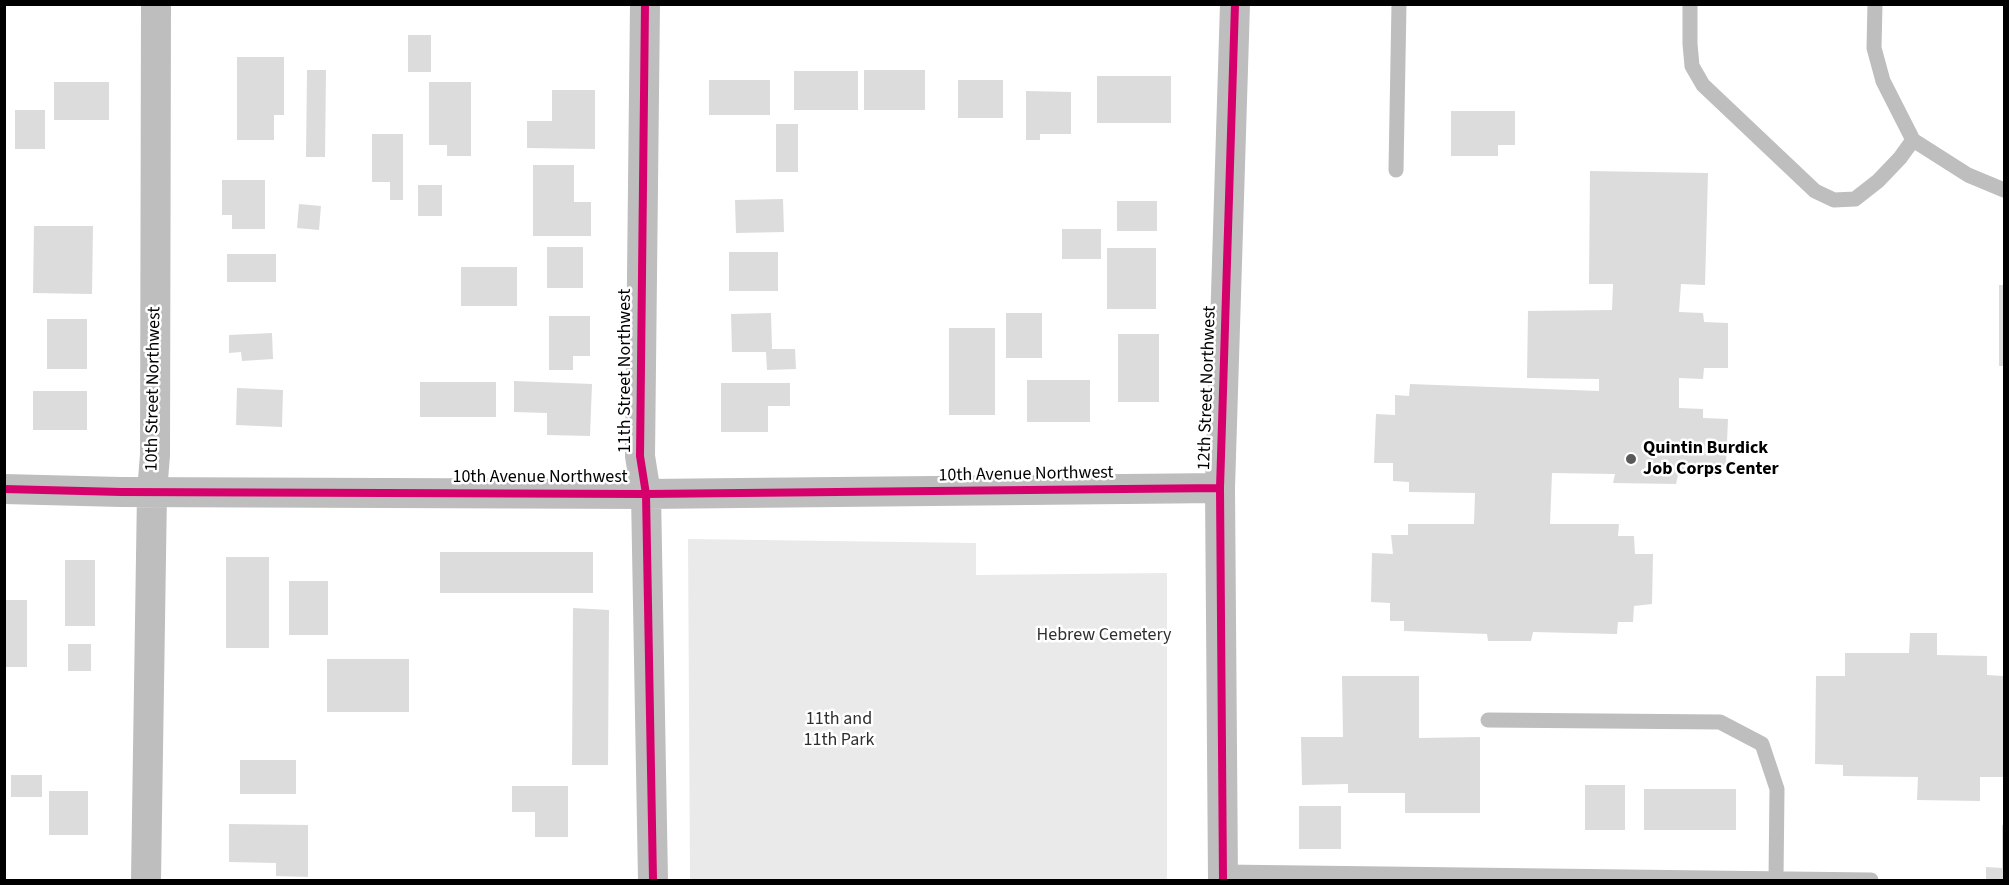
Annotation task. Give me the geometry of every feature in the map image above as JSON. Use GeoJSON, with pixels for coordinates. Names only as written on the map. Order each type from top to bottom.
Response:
{"type":"FeatureCollection","features":[{"type":"Feature","properties":{"kind":"street","name":"10th Street Northwest"},"geometry":{"type":"LineString","coordinates":[[146,880],[152,492],[155,455],[156,4]]}},
{"type":"Feature","properties":{"kind":"street","name":"11th Street Northwest"},"geometry":{"type":"LineString","coordinates":[[645,4],[640,456],[646,494],[653,880]]}},
{"type":"Feature","properties":{"kind":"street","name":"12th Street Northwest"},"geometry":{"type":"LineString","coordinates":[[1223,876],[1220,488],[1235,4]]}},
{"type":"Feature","properties":{"kind":"street","name":"10th Avenue Northwest"},"geometry":{"type":"LineString","coordinates":[[4,489],[152,492],[646,494],[1220,488]]}},
{"type":"Feature","properties":{"kind":"lane"},"geometry":{"type":"LineString","coordinates":[[1396,170],[1399,4]]}},
{"type":"Feature","properties":{"kind":"lane"},"geometry":{"type":"LineString","coordinates":[[1690,4],[1692,66],[1702,85],[1815,191],[1834,200],[1855,199],[1878,181],[1913,140]]}},
{"type":"Feature","properties":{"kind":"lane"},"geometry":{"type":"LineString","coordinates":[[1875,4],[1874,48],[1883,81],[1913,140],[1968,175],[2004,190]]}},
{"type":"Feature","properties":{"kind":"lane"},"geometry":{"type":"LineString","coordinates":[[1488,720],[1720,722],[1762,744],[1777,789],[1776,879]]}},
{"type":"Feature","properties":{"kind":"lane"},"geometry":{"type":"LineString","coordinates":[[1223,876],[1871,880]]}},
{"type":"Feature","properties":{"kind":"green space","name":"11th and 11th Park"},"geometry":{"type":"Polygon","coordinates":[[[688,539],[976,543],[976,575],[1167,573],[1167,880],[690,880],[688,539]]]}},
{"type":"Feature","properties":{"kind":"building"},"geometry":{"type":"Polygon","coordinates":[[[408,35],[431,35],[431,72],[408,72],[408,35]]]}},
{"type":"Feature","properties":{"kind":"building"},"geometry":{"type":"Polygon","coordinates":[[[237,57],[284,57],[284,115],[274,115],[274,140],[237,140],[237,57]]]}},
{"type":"Feature","properties":{"kind":"building"},"geometry":{"type":"Polygon","coordinates":[[[307,70],[326,70],[325,157],[306,157],[307,70]]]}},
{"type":"Feature","properties":{"kind":"building"},"geometry":{"type":"Polygon","coordinates":[[[864,70],[925,70],[925,110],[864,110],[864,70]]]}},
{"type":"Feature","properties":{"kind":"building"},"geometry":{"type":"Polygon","coordinates":[[[794,71],[858,71],[858,110],[794,110],[794,71]]]}},
{"type":"Feature","properties":{"kind":"building"},"geometry":{"type":"Polygon","coordinates":[[[1097,76],[1171,76],[1171,123],[1097,123],[1097,76]]]}},
{"type":"Feature","properties":{"kind":"building"},"geometry":{"type":"Polygon","coordinates":[[[709,80],[770,80],[770,115],[709,115],[709,80]]]}},
{"type":"Feature","properties":{"kind":"building"},"geometry":{"type":"Polygon","coordinates":[[[958,80],[1003,80],[1003,118],[958,118],[958,80]]]}},
{"type":"Feature","properties":{"kind":"building"},"geometry":{"type":"Polygon","coordinates":[[[54,82],[109,82],[109,120],[54,120],[54,82]]]}},
{"type":"Feature","properties":{"kind":"building"},"geometry":{"type":"Polygon","coordinates":[[[429,82],[471,82],[471,156],[447,156],[447,145],[429,145],[429,82]]]}},
{"type":"Feature","properties":{"kind":"building"},"geometry":{"type":"Polygon","coordinates":[[[552,90],[595,90],[595,149],[527,148],[527,121],[552,121],[552,90]]]}},
{"type":"Feature","properties":{"kind":"building"},"geometry":{"type":"Polygon","coordinates":[[[1026,91],[1071,92],[1071,134],[1040,134],[1040,140],[1026,140],[1026,91]]]}},
{"type":"Feature","properties":{"kind":"building"},"geometry":{"type":"Polygon","coordinates":[[[15,110],[45,110],[45,149],[15,149],[15,110]]]}},
{"type":"Feature","properties":{"kind":"building"},"geometry":{"type":"Polygon","coordinates":[[[1451,111],[1515,111],[1515,145],[1498,145],[1498,156],[1451,156],[1451,111]]]}},
{"type":"Feature","properties":{"kind":"building"},"geometry":{"type":"Polygon","coordinates":[[[776,124],[798,124],[798,172],[776,172],[776,124]]]}},
{"type":"Feature","properties":{"kind":"building"},"geometry":{"type":"Polygon","coordinates":[[[372,134],[403,134],[403,200],[390,200],[390,182],[372,182],[372,134]]]}},
{"type":"Feature","properties":{"kind":"building"},"geometry":{"type":"Polygon","coordinates":[[[533,165],[574,165],[574,202],[591,202],[591,236],[533,236],[533,165]]]}},
{"type":"Feature","properties":{"kind":"building"},"geometry":{"type":"Polygon","coordinates":[[[1590,171],[1708,173],[1705,285],[1681,284],[1679,312],[1703,313],[1704,322],[1728,323],[1728,368],[1704,368],[1703,379],[1679,378],[1679,408],[1703,409],[1703,418],[1728,419],[1726,465],[1703,465],[1703,476],[1678,475],[1676,484],[1613,483],[1615,474],[1552,473],[1550,524],[1619,524],[1618,536],[1634,536],[1635,554],[1653,554],[1652,604],[1634,606],[1633,622],[1618,622],[1617,634],[1533,632],[1531,641],[1488,641],[1487,634],[1404,631],[1404,621],[1390,621],[1390,603],[1371,602],[1372,553],[1393,554],[1391,535],[1408,535],[1408,524],[1474,524],[1475,493],[1409,492],[1409,482],[1393,481],[1393,463],[1374,463],[1376,414],[1395,415],[1395,395],[1409,396],[1410,384],[1599,391],[1599,379],[1527,378],[1528,311],[1612,310],[1613,284],[1589,284],[1590,171]]]}},
{"type":"Feature","properties":{"kind":"building"},"geometry":{"type":"Polygon","coordinates":[[[222,180],[265,180],[265,229],[232,229],[232,215],[222,215],[222,180]]]}},
{"type":"Feature","properties":{"kind":"building"},"geometry":{"type":"Polygon","coordinates":[[[418,185],[442,185],[442,216],[418,216],[418,185]]]}},
{"type":"Feature","properties":{"kind":"building"},"geometry":{"type":"Polygon","coordinates":[[[783,199],[784,232],[736,233],[735,200],[783,199]]]}},
{"type":"Feature","properties":{"kind":"building"},"geometry":{"type":"Polygon","coordinates":[[[1117,201],[1157,201],[1157,231],[1117,231],[1117,201]]]}},
{"type":"Feature","properties":{"kind":"building"},"geometry":{"type":"Polygon","coordinates":[[[299,204],[321,206],[319,230],[297,228],[299,204]]]}},
{"type":"Feature","properties":{"kind":"building"},"geometry":{"type":"Polygon","coordinates":[[[34,226],[93,226],[92,294],[33,293],[34,226]]]}},
{"type":"Feature","properties":{"kind":"building"},"geometry":{"type":"Polygon","coordinates":[[[1062,229],[1101,229],[1101,259],[1062,259],[1062,229]]]}},
{"type":"Feature","properties":{"kind":"building"},"geometry":{"type":"Polygon","coordinates":[[[547,247],[583,247],[583,288],[547,288],[547,247]]]}},
{"type":"Feature","properties":{"kind":"building"},"geometry":{"type":"Polygon","coordinates":[[[1107,248],[1156,248],[1156,309],[1107,309],[1107,248]]]}},
{"type":"Feature","properties":{"kind":"building"},"geometry":{"type":"Polygon","coordinates":[[[729,252],[778,252],[778,291],[729,291],[729,252]]]}},
{"type":"Feature","properties":{"kind":"building"},"geometry":{"type":"Polygon","coordinates":[[[227,254],[276,254],[276,282],[227,282],[227,254]]]}},
{"type":"Feature","properties":{"kind":"building"},"geometry":{"type":"Polygon","coordinates":[[[461,267],[517,267],[517,306],[461,306],[461,267]]]}},
{"type":"Feature","properties":{"kind":"building"},"geometry":{"type":"Polygon","coordinates":[[[1999,285],[2004,285],[2004,366],[1999,366],[1999,285]]]}},
{"type":"Feature","properties":{"kind":"building"},"geometry":{"type":"Polygon","coordinates":[[[771,313],[772,349],[795,349],[796,369],[767,370],[766,352],[732,352],[731,314],[771,313]]]}},
{"type":"Feature","properties":{"kind":"building"},"geometry":{"type":"Polygon","coordinates":[[[1006,313],[1042,313],[1042,358],[1006,358],[1006,313]]]}},
{"type":"Feature","properties":{"kind":"building"},"geometry":{"type":"Polygon","coordinates":[[[549,316],[590,316],[590,356],[573,356],[573,370],[549,370],[549,316]]]}},
{"type":"Feature","properties":{"kind":"building"},"geometry":{"type":"Polygon","coordinates":[[[47,319],[87,319],[87,369],[47,369],[47,319]]]}},
{"type":"Feature","properties":{"kind":"building"},"geometry":{"type":"Polygon","coordinates":[[[949,328],[995,328],[995,415],[949,415],[949,328]]]}},
{"type":"Feature","properties":{"kind":"building"},"geometry":{"type":"Polygon","coordinates":[[[272,333],[273,359],[242,361],[241,352],[229,353],[229,335],[272,333]]]}},
{"type":"Feature","properties":{"kind":"building"},"geometry":{"type":"Polygon","coordinates":[[[1118,334],[1159,334],[1159,402],[1118,402],[1118,334]]]}},
{"type":"Feature","properties":{"kind":"building"},"geometry":{"type":"Polygon","coordinates":[[[1027,380],[1090,380],[1090,422],[1027,422],[1027,380]]]}},
{"type":"Feature","properties":{"kind":"building"},"geometry":{"type":"Polygon","coordinates":[[[514,381],[592,384],[590,436],[547,435],[547,413],[514,412],[514,381]]]}},
{"type":"Feature","properties":{"kind":"building"},"geometry":{"type":"Polygon","coordinates":[[[420,382],[496,382],[496,417],[420,417],[420,382]]]}},
{"type":"Feature","properties":{"kind":"building"},"geometry":{"type":"Polygon","coordinates":[[[721,383],[790,383],[790,406],[768,406],[768,432],[721,432],[721,383]]]}},
{"type":"Feature","properties":{"kind":"building"},"geometry":{"type":"Polygon","coordinates":[[[237,388],[283,390],[282,427],[236,425],[237,388]]]}},
{"type":"Feature","properties":{"kind":"building"},"geometry":{"type":"Polygon","coordinates":[[[33,391],[87,391],[87,430],[33,430],[33,391]]]}},
{"type":"Feature","properties":{"kind":"building"},"geometry":{"type":"Polygon","coordinates":[[[440,552],[593,552],[593,593],[440,593],[440,552]]]}},
{"type":"Feature","properties":{"kind":"building"},"geometry":{"type":"Polygon","coordinates":[[[226,557],[269,557],[269,648],[226,648],[226,557]]]}},
{"type":"Feature","properties":{"kind":"building"},"geometry":{"type":"Polygon","coordinates":[[[65,560],[95,560],[95,626],[65,626],[65,560]]]}},
{"type":"Feature","properties":{"kind":"building"},"geometry":{"type":"Polygon","coordinates":[[[289,581],[328,581],[328,635],[289,635],[289,581]]]}},
{"type":"Feature","properties":{"kind":"building"},"geometry":{"type":"Polygon","coordinates":[[[4,600],[27,600],[27,667],[4,667],[4,600]]]}},
{"type":"Feature","properties":{"kind":"building"},"geometry":{"type":"Polygon","coordinates":[[[573,608],[609,610],[608,765],[572,765],[573,608]]]}},
{"type":"Feature","properties":{"kind":"building"},"geometry":{"type":"Polygon","coordinates":[[[1910,633],[1937,633],[1937,655],[1987,656],[1987,675],[2004,676],[2004,777],[1980,777],[1980,801],[1917,800],[1918,777],[1843,776],[1843,765],[1815,764],[1816,676],[1845,676],[1845,653],[1909,653],[1910,633]]]}},
{"type":"Feature","properties":{"kind":"building"},"geometry":{"type":"Polygon","coordinates":[[[68,644],[91,644],[91,671],[68,671],[68,644]]]}},
{"type":"Feature","properties":{"kind":"building"},"geometry":{"type":"Polygon","coordinates":[[[327,659],[409,659],[409,712],[327,712],[327,659]]]}},
{"type":"Feature","properties":{"kind":"building"},"geometry":{"type":"Polygon","coordinates":[[[1342,676],[1419,676],[1419,738],[1480,737],[1480,813],[1405,813],[1405,793],[1348,793],[1348,784],[1302,785],[1301,737],[1343,737],[1342,676]]]}},
{"type":"Feature","properties":{"kind":"building"},"geometry":{"type":"Polygon","coordinates":[[[240,760],[296,760],[296,794],[240,794],[240,760]]]}},
{"type":"Feature","properties":{"kind":"building"},"geometry":{"type":"Polygon","coordinates":[[[11,775],[42,775],[42,797],[11,797],[11,775]]]}},
{"type":"Feature","properties":{"kind":"building"},"geometry":{"type":"Polygon","coordinates":[[[1585,785],[1625,785],[1625,830],[1585,830],[1585,785]]]}},
{"type":"Feature","properties":{"kind":"building"},"geometry":{"type":"Polygon","coordinates":[[[512,786],[568,786],[568,837],[535,837],[535,812],[512,812],[512,786]]]}},
{"type":"Feature","properties":{"kind":"building"},"geometry":{"type":"Polygon","coordinates":[[[1644,789],[1736,789],[1736,830],[1644,830],[1644,789]]]}},
{"type":"Feature","properties":{"kind":"building"},"geometry":{"type":"Polygon","coordinates":[[[49,791],[88,791],[88,835],[49,835],[49,791]]]}},
{"type":"Feature","properties":{"kind":"building"},"geometry":{"type":"Polygon","coordinates":[[[1299,806],[1341,806],[1341,849],[1299,849],[1299,806]]]}},
{"type":"Feature","properties":{"kind":"building"},"geometry":{"type":"Polygon","coordinates":[[[229,824],[308,825],[308,877],[276,876],[276,863],[229,862],[229,824]]]}},
{"type":"Feature","properties":{"kind":"building"},"geometry":{"type":"Polygon","coordinates":[[[2002,825],[2004,825],[2004,880],[1986,880],[1986,867],[2002,868],[2002,825]]]}},
{"type":"Feature","properties":{"kind":"cycle path"},"geometry":{"type":"LineString","coordinates":[[645,4],[640,456],[646,494],[653,880]]}},
{"type":"Feature","properties":{"kind":"cycle path"},"geometry":{"type":"LineString","coordinates":[[1223,880],[1220,488],[1235,4]]}},
{"type":"Feature","properties":{"kind":"cycle path"},"geometry":{"type":"LineString","coordinates":[[4,489],[121,492],[646,494],[1220,488]]}},
{"type":"Feature","properties":{"kind":"place","name":"Quintin Burdick Job Corps Center"},"geometry":{"type":"Point","coordinates":[1631,459]}},
{"type":"Feature","properties":{"kind":"park label","name":"Hebrew Cemetery"},"geometry":{"type":"Point","coordinates":[1104,636]}}]}
